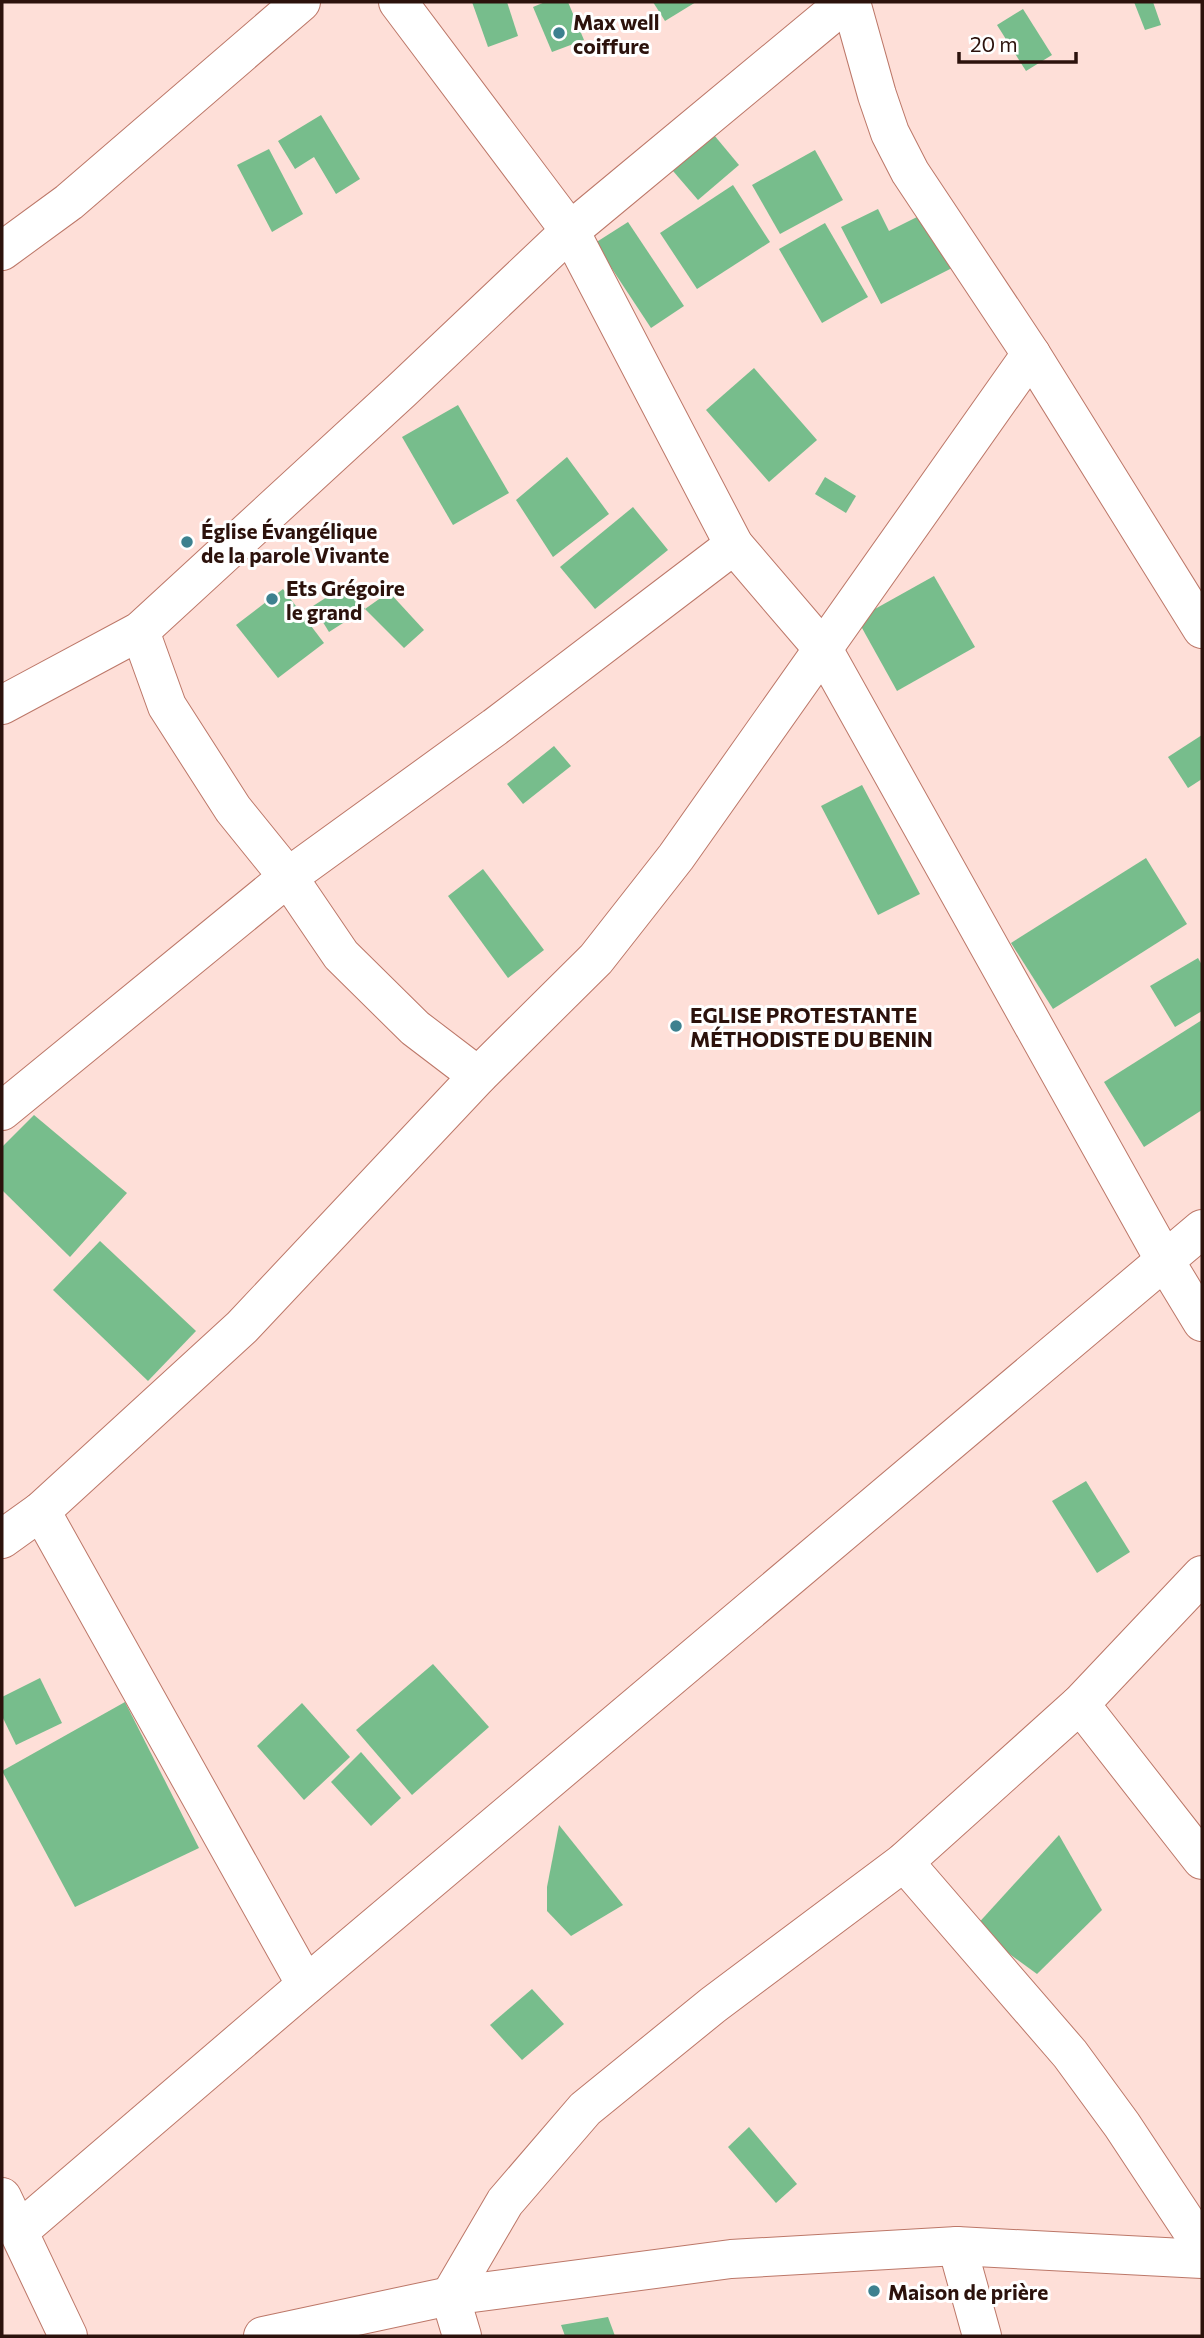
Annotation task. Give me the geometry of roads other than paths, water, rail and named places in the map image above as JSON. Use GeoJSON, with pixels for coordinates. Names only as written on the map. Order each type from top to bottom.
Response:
{"type":"FeatureCollection","features":[{"type":"Feature","properties":{"kind":"street"},"geometry":{"type":"LineString","coordinates":[[2,251],[69,202],[301,2]]}},
{"type":"Feature","properties":{"kind":"street"},"geometry":{"type":"LineString","coordinates":[[398,2],[570,231],[734,545],[823,649],[1165,1261],[1202,1322]]}},
{"type":"Feature","properties":{"kind":"street"},"geometry":{"type":"LineString","coordinates":[[2,705],[140,631],[570,231],[846,2]]}},
{"type":"Feature","properties":{"kind":"street"},"geometry":{"type":"LineString","coordinates":[[851,2],[890,133],[910,172],[1031,355],[1202,629]]}},
{"type":"Feature","properties":{"kind":"street"},"geometry":{"type":"LineString","coordinates":[[2,1539],[41,1511],[242,1327],[478,1076],[596,959],[676,857],[1031,355]]}},
{"type":"Feature","properties":{"kind":"street"},"geometry":{"type":"LineString","coordinates":[[2,1111],[288,877],[495,727],[734,545]]}},
{"type":"Feature","properties":{"kind":"street"},"geometry":{"type":"LineString","coordinates":[[140,631],[166,706],[233,809],[288,877],[341,955],[415,1028],[478,1076]]}},
{"type":"Feature","properties":{"kind":"street"},"geometry":{"type":"LineString","coordinates":[[19,2231],[306,1985],[1202,1229]]}},
{"type":"Feature","properties":{"kind":"street"},"geometry":{"type":"LineString","coordinates":[[41,1511],[306,1985]]}},
{"type":"Feature","properties":{"kind":"street"},"geometry":{"type":"LineString","coordinates":[[462,2336],[450,2296],[505,2202],[585,2109],[713,2005],[904,1862],[1080,1704],[1202,1575]]}},
{"type":"Feature","properties":{"kind":"street"},"geometry":{"type":"LineString","coordinates":[[1080,1704],[1202,1860]]}},
{"type":"Feature","properties":{"kind":"street"},"geometry":{"type":"LineString","coordinates":[[904,1862],[1070,2054],[1122,2125],[1202,2246]]}},
{"type":"Feature","properties":{"kind":"street"},"geometry":{"type":"LineString","coordinates":[[2,2197],[68,2336]]}},
{"type":"Feature","properties":{"kind":"street"},"geometry":{"type":"LineString","coordinates":[[957,2246],[982,2336]]}},
{"type":"Feature","properties":{"kind":"street"},"geometry":{"type":"LineString","coordinates":[[263,2336],[450,2296],[731,2259],[957,2246],[1202,2259]]}},
{"type":"Feature","properties":{"kind":"place","name":"Max well coiffure"},"geometry":{"type":"Point","coordinates":[559,33]}},
{"type":"Feature","properties":{"kind":"place","name":"Église Évangélique de la parole Vivante"},"geometry":{"type":"Point","coordinates":[187,542]}},
{"type":"Feature","properties":{"kind":"place","name":"Ets Grégoire le grand"},"geometry":{"type":"Point","coordinates":[272,599]}},
{"type":"Feature","properties":{"kind":"place","name":"EGLISE PROTESTANTE MÉTHODISTE DU BENIN"},"geometry":{"type":"Point","coordinates":[676,1026]}},
{"type":"Feature","properties":{"kind":"place","name":"Maison de prière"},"geometry":{"type":"Point","coordinates":[874,2291]}}]}
